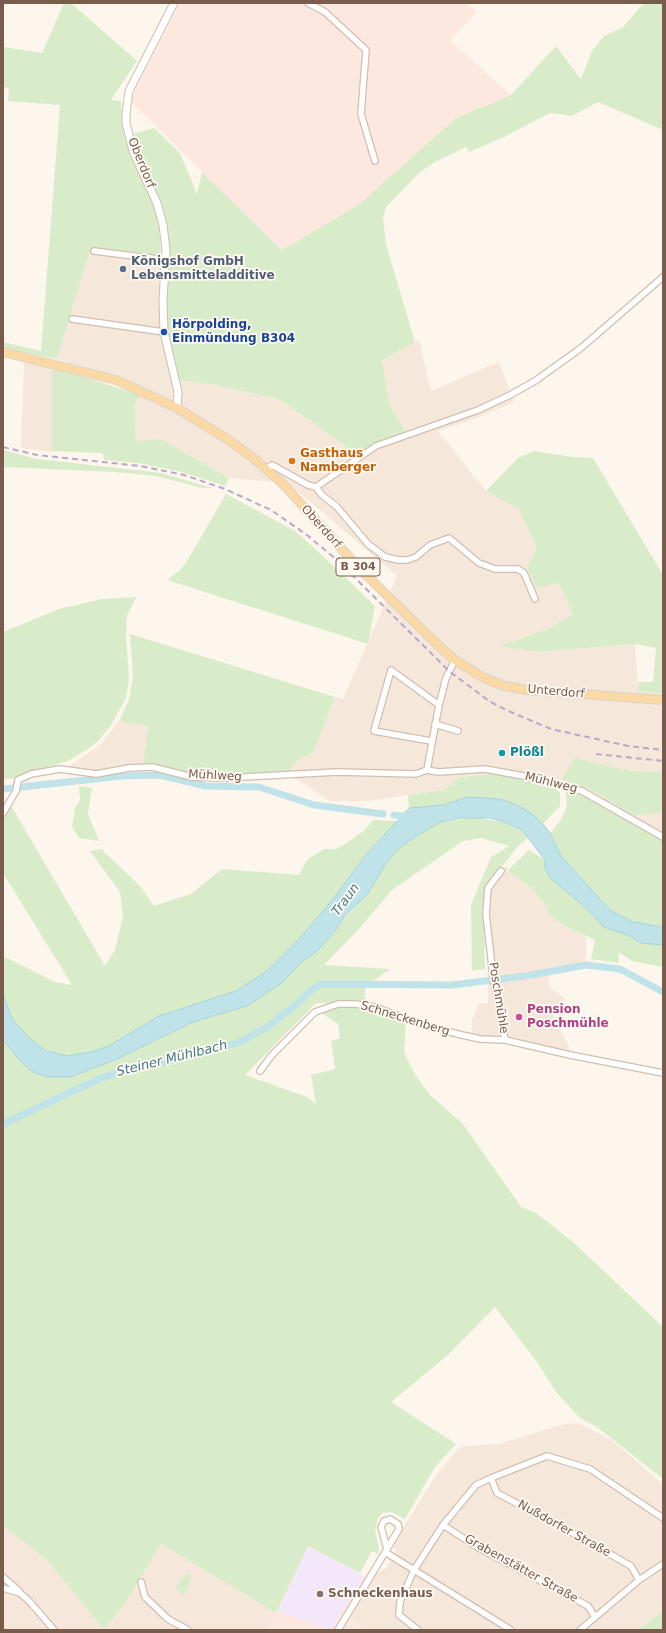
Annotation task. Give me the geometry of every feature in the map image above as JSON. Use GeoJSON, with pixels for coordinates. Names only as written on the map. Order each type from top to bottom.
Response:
{"type":"FeatureCollection","features":[{"type":"Feature","properties":{"kind":"main road","name":"Oberdorf"},"geometry":{"type":"LineString","coordinates":[[3,352],[116,380],[177,408],[227,439],[267,469],[359,568],[424,632],[455,660]]}},
{"type":"Feature","properties":{"kind":"main road","name":"Unterdorf"},"geometry":{"type":"LineString","coordinates":[[455,660],[484,678],[516,688],[545,692],[663,700]]}},
{"type":"Feature","properties":{"kind":"street","name":"Oberdorf"},"geometry":{"type":"LineString","coordinates":[[174,3],[129,91],[126,123],[133,151],[157,203],[165,236],[166,260],[162,300],[164,332],[178,392],[177,408]]}},
{"type":"Feature","properties":{"kind":"street"},"geometry":{"type":"LineString","coordinates":[[308,3],[325,12],[366,50],[361,114],[375,161]]}},
{"type":"Feature","properties":{"kind":"street"},"geometry":{"type":"LineString","coordinates":[[94,251],[166,260]]}},
{"type":"Feature","properties":{"kind":"street"},"geometry":{"type":"LineString","coordinates":[[267,469],[272,465],[308,485],[316,487],[376,446],[478,410],[510,395],[535,381],[576,352],[663,277]]}},
{"type":"Feature","properties":{"kind":"street"},"geometry":{"type":"LineString","coordinates":[[72,319],[164,332]]}},
{"type":"Feature","properties":{"kind":"street","name":"Oberdorf"},"geometry":{"type":"LineString","coordinates":[[316,487],[322,495],[337,507],[368,544],[386,557],[407,560],[416,557],[430,544],[450,538],[479,563],[495,569],[518,569],[524,573],[535,600]]}},
{"type":"Feature","properties":{"kind":"street"},"geometry":{"type":"LineString","coordinates":[[427,770],[431,741],[439,705],[446,678],[455,660]]}},
{"type":"Feature","properties":{"kind":"street"},"geometry":{"type":"LineString","coordinates":[[431,741],[374,731],[390,670],[439,705]]}},
{"type":"Feature","properties":{"kind":"street"},"geometry":{"type":"LineString","coordinates":[[435,724],[458,731]]}},
{"type":"Feature","properties":{"kind":"street","name":"Mühlweg"},"geometry":{"type":"LineString","coordinates":[[3,813],[16,791],[18,780],[31,774],[60,769],[96,774],[129,768],[152,767],[192,777],[225,778],[337,772],[416,774],[427,770],[438,772],[485,769],[557,783],[596,797],[663,837]]}},
{"type":"Feature","properties":{"kind":"street","name":"Poschmühle"},"geometry":{"type":"LineString","coordinates":[[500,871],[488,888],[486,914],[493,976],[505,1040],[570,1055],[663,1073]]}},
{"type":"Feature","properties":{"kind":"street","name":"Schneckenberg"},"geometry":{"type":"LineString","coordinates":[[260,1071],[272,1055],[315,1012],[338,1004],[355,1004],[375,1007],[442,1030],[480,1039],[505,1040]]}},
{"type":"Feature","properties":{"kind":"street"},"geometry":{"type":"LineString","coordinates":[[418,1630],[398,1616],[400,1602],[414,1570],[443,1525],[476,1485],[491,1478],[547,1456],[590,1469],[663,1518]]}},
{"type":"Feature","properties":{"kind":"street","name":"Nußdorfer Straße"},"geometry":{"type":"LineString","coordinates":[[491,1478],[497,1493],[564,1528],[631,1566],[639,1580]]}},
{"type":"Feature","properties":{"kind":"street"},"geometry":{"type":"LineString","coordinates":[[338,1630],[386,1551],[399,1526],[396,1522],[390,1519],[384,1521],[381,1527],[386,1551],[511,1630]]}},
{"type":"Feature","properties":{"kind":"street","name":"Grabenstätter Straße"},"geometry":{"type":"LineString","coordinates":[[443,1525],[478,1548],[588,1606],[595,1617]]}},
{"type":"Feature","properties":{"kind":"street"},"geometry":{"type":"LineString","coordinates":[[580,1630],[639,1580],[663,1564]]}},
{"type":"Feature","properties":{"kind":"street"},"geometry":{"type":"LineString","coordinates":[[3,1577],[30,1602],[54,1630]]}},
{"type":"Feature","properties":{"kind":"street"},"geometry":{"type":"LineString","coordinates":[[141,1582],[145,1597],[168,1619],[188,1630]]}},
{"type":"Feature","properties":{"kind":"street"},"geometry":{"type":"LineString","coordinates":[[3,1588],[20,1593]]}},
{"type":"Feature","properties":{"kind":"shaded area"},"geometry":{"type":"Polygon","coordinates":[[[180,3],[466,3],[477,12],[450,40],[511,95],[456,118],[358,205],[282,250],[130,101],[180,3]]]}},
{"type":"Feature","properties":{"kind":"shaded area"},"geometry":{"type":"Polygon","coordinates":[[[91,247],[161,256],[165,329],[178,380],[216,385],[281,400],[355,453],[405,431],[390,407],[382,361],[419,340],[431,391],[499,362],[514,402],[477,418],[438,431],[486,491],[519,508],[537,548],[527,568],[537,588],[559,582],[573,614],[550,628],[501,646],[538,652],[635,644],[638,691],[663,694],[663,838],[587,794],[541,781],[492,774],[460,777],[444,790],[367,801],[329,801],[288,773],[296,761],[313,753],[335,697],[343,699],[397,576],[288,483],[229,478],[161,439],[136,442],[135,404],[140,395],[141,386],[57,359],[91,247]]]}},
{"type":"Feature","properties":{"kind":"shaded area"},"geometry":{"type":"Polygon","coordinates":[[[24,361],[52,367],[52,452],[21,448],[24,361]]]}},
{"type":"Feature","properties":{"kind":"shaded area"},"geometry":{"type":"Polygon","coordinates":[[[119,721],[148,726],[143,765],[96,773],[68,769],[68,767],[100,745],[119,721]]]}},
{"type":"Feature","properties":{"kind":"shaded area"},"geometry":{"type":"Polygon","coordinates":[[[507,865],[508,870],[527,884],[545,904],[550,915],[564,926],[586,937],[586,965],[547,973],[551,989],[565,998],[553,1015],[573,1055],[480,1039],[472,1033],[472,1020],[479,1004],[488,1003],[487,914],[489,888],[507,865]]]}},
{"type":"Feature","properties":{"kind":"shaded area"},"geometry":{"type":"Polygon","coordinates":[[[578,1423],[612,1440],[663,1484],[663,1610],[640,1630],[365,1630],[346,1617],[369,1579],[386,1568],[396,1550],[393,1545],[406,1523],[437,1474],[459,1448],[463,1446],[499,1444],[560,1425],[578,1423]]]}},
{"type":"Feature","properties":{"kind":"shaded area"},"geometry":{"type":"Polygon","coordinates":[[[3,1526],[47,1560],[104,1630],[3,1630],[3,1526]]]}},
{"type":"Feature","properties":{"kind":"shaded area"},"geometry":{"type":"Polygon","coordinates":[[[161,1544],[273,1611],[277,1611],[269,1630],[104,1630],[127,1600],[161,1544]]]}},
{"type":"Feature","properties":{"kind":"shaded area","name":"Schneckenhaus"},"geometry":{"type":"Polygon","coordinates":[[[308,1545],[369,1579],[346,1617],[365,1630],[268,1630],[308,1545]]]}},
{"type":"Feature","properties":{"kind":"shaded area","name":"Schneckenhaus"},"geometry":{"type":"Polygon","coordinates":[[[308,1546],[364,1576],[331,1630],[278,1611],[308,1546]]]}},
{"type":"Feature","properties":{"kind":"green space"},"geometry":{"type":"Polygon","coordinates":[[[64,3],[71,3],[137,61],[111,100],[121,101],[123,132],[132,159],[152,202],[159,223],[161,256],[91,247],[57,359],[3,348],[3,342],[41,351],[60,105],[8,101],[9,88],[3,87],[3,47],[42,53],[64,3]]]}},
{"type":"Feature","properties":{"kind":"green space"},"geometry":{"type":"Polygon","coordinates":[[[644,3],[663,3],[663,130],[598,102],[572,116],[550,113],[502,138],[469,152],[466,147],[435,162],[419,173],[386,207],[383,218],[386,244],[415,342],[382,361],[390,407],[405,431],[355,453],[281,400],[216,385],[178,380],[165,329],[165,294],[169,261],[166,220],[162,204],[142,162],[132,134],[154,128],[180,153],[197,194],[202,172],[282,250],[358,205],[456,118],[511,95],[556,46],[581,79],[592,51],[604,36],[622,28],[644,3]]]}},
{"type":"Feature","properties":{"kind":"green space"},"geometry":{"type":"Polygon","coordinates":[[[52,367],[140,395],[135,404],[136,441],[161,439],[229,478],[225,486],[182,472],[138,463],[104,460],[103,453],[52,451],[52,367]]]}},
{"type":"Feature","properties":{"kind":"green space"},"geometry":{"type":"Polygon","coordinates":[[[3,450],[37,459],[161,473],[212,488],[202,488],[156,476],[115,472],[3,467],[3,450]]]}},
{"type":"Feature","properties":{"kind":"green space"},"geometry":{"type":"Polygon","coordinates":[[[534,451],[573,457],[593,458],[663,575],[663,694],[638,691],[638,682],[653,682],[656,648],[635,644],[538,652],[500,646],[550,628],[573,614],[559,583],[537,588],[527,568],[537,548],[519,509],[486,491],[518,458],[534,451]]]}},
{"type":"Feature","properties":{"kind":"green space"},"geometry":{"type":"Polygon","coordinates":[[[226,494],[295,531],[375,606],[368,644],[167,580],[180,570],[187,561],[226,494]]]}},
{"type":"Feature","properties":{"kind":"green space"},"geometry":{"type":"Polygon","coordinates":[[[136,597],[127,616],[126,636],[129,680],[126,698],[111,725],[99,740],[91,747],[70,760],[18,778],[3,779],[3,632],[59,609],[102,599],[136,597]]]}},
{"type":"Feature","properties":{"kind":"green space"},"geometry":{"type":"Polygon","coordinates":[[[130,634],[335,697],[313,753],[296,761],[288,773],[216,776],[192,774],[161,766],[143,765],[148,726],[119,721],[129,700],[133,676],[130,634]]]}},
{"type":"Feature","properties":{"kind":"green space"},"geometry":{"type":"Polygon","coordinates":[[[574,758],[630,771],[663,772],[663,813],[633,815],[588,788],[562,780],[574,758]]]}},
{"type":"Feature","properties":{"kind":"green space"},"geometry":{"type":"Polygon","coordinates":[[[492,774],[525,778],[553,786],[560,793],[560,806],[543,824],[519,806],[500,799],[467,797],[444,805],[409,808],[408,795],[444,790],[460,777],[492,774]]]}},
{"type":"Feature","properties":{"kind":"green space"},"geometry":{"type":"Polygon","coordinates":[[[79,786],[92,788],[88,814],[99,841],[79,838],[72,827],[75,808],[80,800],[79,786]]]}},
{"type":"Feature","properties":{"kind":"green space"},"geometry":{"type":"Polygon","coordinates":[[[565,788],[587,794],[663,838],[663,927],[633,922],[610,910],[561,856],[550,833],[561,820],[567,806],[565,788]]]}},
{"type":"Feature","properties":{"kind":"green space"},"geometry":{"type":"Polygon","coordinates":[[[10,804],[105,966],[115,950],[123,916],[120,892],[90,851],[101,849],[140,886],[154,906],[191,894],[222,869],[299,875],[307,860],[324,849],[336,849],[345,844],[365,830],[373,820],[398,821],[365,856],[334,898],[300,938],[267,971],[236,991],[159,1016],[107,1047],[68,1056],[46,1051],[29,1038],[12,1019],[3,994],[3,956],[55,982],[72,985],[3,873],[3,817],[10,804]]]}},
{"type":"Feature","properties":{"kind":"green space"},"geometry":{"type":"Polygon","coordinates":[[[475,817],[507,823],[522,830],[529,837],[517,847],[487,886],[484,925],[485,969],[472,971],[471,905],[491,857],[509,846],[481,838],[463,841],[392,890],[359,929],[324,965],[390,969],[365,987],[365,1002],[316,1003],[245,1075],[307,1097],[316,1104],[311,1075],[335,1069],[331,1041],[340,1038],[338,1024],[319,1011],[338,1005],[369,1007],[406,1020],[404,1052],[414,1073],[429,1094],[463,1124],[521,1207],[536,1213],[573,1242],[663,1327],[663,1479],[597,1427],[581,1419],[556,1392],[537,1362],[495,1307],[448,1355],[391,1402],[456,1444],[435,1467],[405,1519],[391,1512],[383,1513],[378,1518],[375,1530],[379,1549],[378,1554],[372,1551],[360,1573],[308,1546],[277,1611],[273,1611],[161,1544],[127,1600],[104,1630],[47,1560],[3,1526],[3,1040],[27,1068],[48,1077],[71,1077],[119,1058],[193,1022],[247,1006],[282,982],[299,964],[318,950],[335,931],[346,914],[367,895],[385,865],[398,849],[418,835],[441,822],[475,817]]]}},
{"type":"Feature","properties":{"kind":"green space"},"geometry":{"type":"Polygon","coordinates":[[[529,850],[545,860],[545,868],[549,877],[587,909],[604,927],[630,936],[641,943],[663,945],[663,967],[632,961],[618,952],[619,963],[591,959],[595,940],[564,926],[550,915],[545,904],[527,884],[508,870],[529,850]]]}},
{"type":"Feature","properties":{"kind":"green space"},"geometry":{"type":"Polygon","coordinates":[[[187,1573],[191,1575],[185,1596],[175,1588],[187,1573]]]}},
{"type":"Feature","properties":{"kind":"green space"},"geometry":{"type":"Polygon","coordinates":[[[663,1610],[663,1630],[640,1630],[663,1610]]]}},
{"type":"Feature","properties":{"kind":"water","name":"Traun"},"geometry":{"type":"Polygon","coordinates":[[[467,797],[500,799],[519,806],[532,814],[550,833],[561,856],[610,910],[633,922],[663,927],[663,945],[641,943],[630,936],[604,927],[587,909],[549,877],[545,868],[545,860],[522,830],[507,823],[490,818],[460,818],[441,822],[418,835],[398,849],[385,865],[367,895],[346,914],[335,931],[318,950],[299,964],[283,982],[247,1006],[193,1022],[119,1058],[71,1077],[48,1077],[33,1072],[21,1062],[3,1040],[3,994],[12,1019],[29,1038],[46,1051],[68,1056],[107,1047],[159,1016],[236,991],[267,971],[300,938],[334,898],[365,856],[409,808],[444,805],[467,797]]]}},
{"type":"Feature","properties":{"kind":"waterway"},"geometry":{"type":"LineString","coordinates":[[3,789],[122,776],[159,775],[206,786],[259,787],[314,805],[383,814]]}},
{"type":"Feature","properties":{"kind":"waterway"},"geometry":{"type":"LineString","coordinates":[[394,815],[412,817]]}},
{"type":"Feature","properties":{"kind":"waterway","name":"Steiner Mühlbach"},"geometry":{"type":"LineString","coordinates":[[531,975],[586,965],[620,969],[663,992]]}},
{"type":"Feature","properties":{"kind":"waterway","name":"Steiner Mühlbach"},"geometry":{"type":"LineString","coordinates":[[3,1124],[97,1080],[136,1066],[180,1059],[240,1042],[267,1027],[297,1004],[311,990],[322,984],[452,985],[525,976]]}},
{"type":"Feature","properties":{"kind":"railway"},"geometry":{"type":"LineString","coordinates":[[3,447],[37,455],[140,466],[184,475],[225,489],[271,510],[307,535],[337,560],[449,671],[489,701],[506,710],[551,729],[628,746],[663,750]]}},
{"type":"Feature","properties":{"kind":"railway"},"geometry":{"type":"LineString","coordinates":[[596,754],[663,761]]}},
{"type":"Feature","properties":{"kind":"place","name":"Königshof GmbH Lebensmitteladditive"},"geometry":{"type":"Point","coordinates":[123,269]}},
{"type":"Feature","properties":{"kind":"place","name":"Hörpolding, Einmündung B304"},"geometry":{"type":"Point","coordinates":[164,332]}},
{"type":"Feature","properties":{"kind":"place","name":"Gasthaus Namberger"},"geometry":{"type":"Point","coordinates":[292,461]}},
{"type":"Feature","properties":{"kind":"place","name":"Plößl"},"geometry":{"type":"Point","coordinates":[502,753]}},
{"type":"Feature","properties":{"kind":"place","name":"Pension Poschmühle"},"geometry":{"type":"Point","coordinates":[519,1017]}},
{"type":"Feature","properties":{"kind":"place","name":"Schneckenhaus"},"geometry":{"type":"Point","coordinates":[320,1594]}}]}
